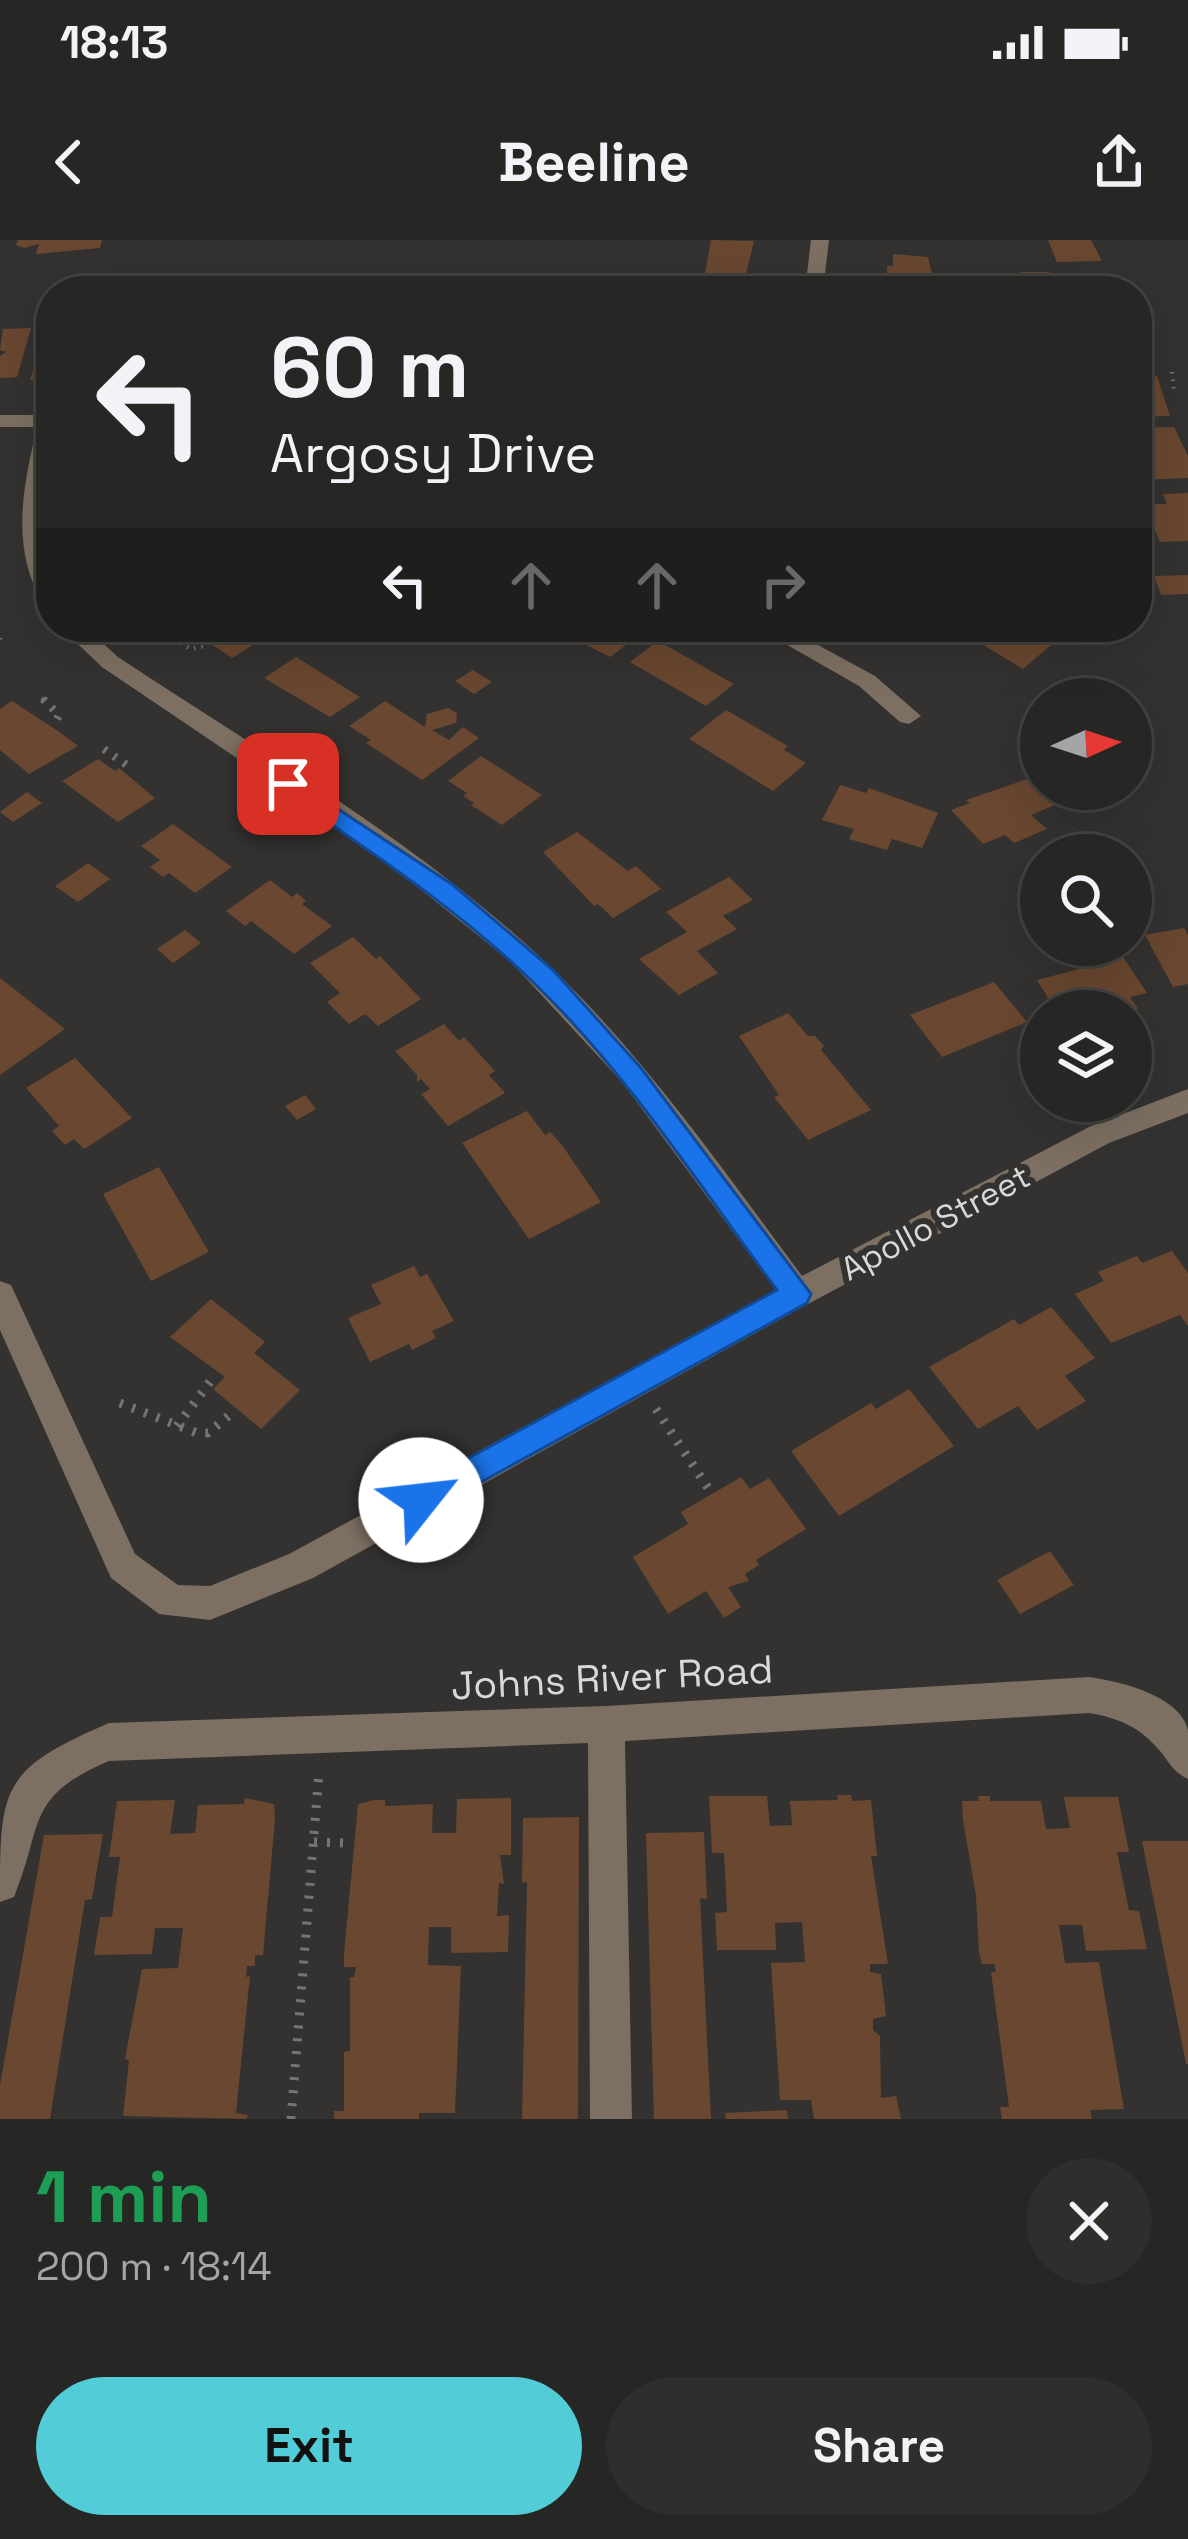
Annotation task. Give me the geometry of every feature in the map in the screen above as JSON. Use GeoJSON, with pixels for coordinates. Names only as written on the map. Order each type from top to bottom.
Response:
{"type":"FeatureCollection","features":[{"type":"Feature","properties":{"kind":"street"},"geometry":{"type":"LineString","coordinates":[[816,276],[820,240]]}},
{"type":"Feature","properties":{"kind":"street"},"geometry":{"type":"LineString","coordinates":[[0,422],[36,421]]}},
{"type":"Feature","properties":{"kind":"street"},"geometry":{"type":"LineString","coordinates":[[36,490],[29,524],[36,559]]}},
{"type":"Feature","properties":{"kind":"street"},"geometry":{"type":"LineString","coordinates":[[88,642],[110,662],[445,891],[519,953],[622,1063],[797,1294]]}},
{"type":"Feature","properties":{"kind":"street"},"geometry":{"type":"LineString","coordinates":[[795,642],[867,681],[909,716]]}},
{"type":"Feature","properties":{"kind":"street","name":"Apollo Street"},"geometry":{"type":"LineString","coordinates":[[0,1295],[124,1566],[172,1602],[210,1603],[301,1566],[797,1294],[1099,1135],[1188,1101]]}},
{"type":"Feature","properties":{"kind":"street","name":"Johns River Road"},"geometry":{"type":"LineString","coordinates":[[0,1883],[13,1820],[28,1791],[72,1756],[109,1742],[606,1724],[1089,1695],[1123,1699],[1151,1713],[1175,1737],[1188,1760]]}},
{"type":"Feature","properties":{"kind":"street"},"geometry":{"type":"LineString","coordinates":[[606,1724],[611,2119]]}},
{"type":"Feature","properties":{"kind":"path"},"geometry":{"type":"LineString","coordinates":[[1172,372],[1174,393]]}},
{"type":"Feature","properties":{"kind":"path"},"geometry":{"type":"LineString","coordinates":[[179,642],[191,649],[208,645]]}},
{"type":"Feature","properties":{"kind":"path"},"geometry":{"type":"LineString","coordinates":[[42,698],[59,716],[53,727]]}},
{"type":"Feature","properties":{"kind":"path"},"geometry":{"type":"LineString","coordinates":[[104,749],[130,768]]}},
{"type":"Feature","properties":{"kind":"path"},"geometry":{"type":"LineString","coordinates":[[177,1426],[210,1382]]}},
{"type":"Feature","properties":{"kind":"path"},"geometry":{"type":"LineString","coordinates":[[638,1383],[708,1488]]}},
{"type":"Feature","properties":{"kind":"path"},"geometry":{"type":"LineString","coordinates":[[120,1403],[208,1433],[232,1413]]}},
{"type":"Feature","properties":{"kind":"path"},"geometry":{"type":"LineString","coordinates":[[291,2119],[322,1735]]}},
{"type":"Feature","properties":{"kind":"path"},"geometry":{"type":"LineString","coordinates":[[314,1842],[345,1843]]}},
{"type":"Feature","properties":{"kind":"building"},"geometry":{"type":"Polygon","coordinates":[[[18,240],[102,240],[100,248],[36,254],[39,244],[24,248],[16,245],[18,240]]]}},
{"type":"Feature","properties":{"kind":"building"},"geometry":{"type":"Polygon","coordinates":[[[711,240],[754,241],[745,276],[705,276],[711,240]]]}},
{"type":"Feature","properties":{"kind":"building"},"geometry":{"type":"Polygon","coordinates":[[[1048,240],[1091,240],[1102,261],[1057,262],[1048,240]]]}},
{"type":"Feature","properties":{"kind":"building"},"geometry":{"type":"Polygon","coordinates":[[[893,254],[928,257],[932,276],[887,276],[887,266],[893,266],[893,254]]]}},
{"type":"Feature","properties":{"kind":"building"},"geometry":{"type":"Polygon","coordinates":[[[1021,272],[1049,272],[1051,276],[1022,276],[1021,272]]]}},
{"type":"Feature","properties":{"kind":"building"},"geometry":{"type":"Polygon","coordinates":[[[31,328],[17,377],[0,378],[0,356],[6,352],[0,350],[3,329],[31,328]]]}},
{"type":"Feature","properties":{"kind":"building"},"geometry":{"type":"Polygon","coordinates":[[[1152,376],[1157,376],[1170,416],[1152,417],[1152,376]]]}},
{"type":"Feature","properties":{"kind":"building"},"geometry":{"type":"Polygon","coordinates":[[[1174,427],[1188,456],[1188,478],[1152,479],[1152,428],[1174,427]]]}},
{"type":"Feature","properties":{"kind":"building"},"geometry":{"type":"Polygon","coordinates":[[[1188,493],[1188,541],[1160,542],[1152,523],[1152,504],[1167,504],[1163,494],[1188,493]]]}},
{"type":"Feature","properties":{"kind":"building"},"geometry":{"type":"Polygon","coordinates":[[[1188,575],[1188,594],[1161,595],[1154,576],[1188,575]]]}},
{"type":"Feature","properties":{"kind":"building"},"geometry":{"type":"Polygon","coordinates":[[[208,642],[258,642],[232,658],[208,642]]]}},
{"type":"Feature","properties":{"kind":"building"},"geometry":{"type":"Polygon","coordinates":[[[580,642],[630,642],[610,657],[580,642]]]}},
{"type":"Feature","properties":{"kind":"building"},"geometry":{"type":"Polygon","coordinates":[[[660,642],[734,684],[706,706],[630,662],[660,642]]]}},
{"type":"Feature","properties":{"kind":"building"},"geometry":{"type":"Polygon","coordinates":[[[978,642],[1055,642],[1023,669],[978,642]]]}},
{"type":"Feature","properties":{"kind":"building"},"geometry":{"type":"Polygon","coordinates":[[[296,657],[360,697],[330,717],[264,678],[296,657]]]}},
{"type":"Feature","properties":{"kind":"building"},"geometry":{"type":"Polygon","coordinates":[[[473,670],[492,682],[474,694],[455,681],[473,670]]]}},
{"type":"Feature","properties":{"kind":"building"},"geometry":{"type":"Polygon","coordinates":[[[12,701],[78,746],[29,774],[0,750],[0,709],[12,701]]]}},
{"type":"Feature","properties":{"kind":"building"},"geometry":{"type":"Polygon","coordinates":[[[385,701],[425,727],[427,714],[448,708],[457,713],[456,723],[432,730],[449,740],[463,727],[479,738],[422,780],[349,726],[385,701]]]}},
{"type":"Feature","properties":{"kind":"building"},"geometry":{"type":"Polygon","coordinates":[[[726,710],[788,746],[784,750],[806,763],[773,791],[689,739],[726,710]]]}},
{"type":"Feature","properties":{"kind":"building"},"geometry":{"type":"Polygon","coordinates":[[[481,756],[542,795],[502,825],[471,805],[474,803],[463,796],[467,793],[448,781],[481,756]]]}},
{"type":"Feature","properties":{"kind":"building"},"geometry":{"type":"Polygon","coordinates":[[[98,759],[115,771],[119,768],[155,798],[118,822],[62,781],[98,759]]]}},
{"type":"Feature","properties":{"kind":"building"},"geometry":{"type":"Polygon","coordinates":[[[1020,781],[1020,810],[1043,810],[1031,815],[1047,829],[1020,834],[1014,843],[1005,835],[983,844],[951,810],[970,803],[966,800],[1020,781]]]}},
{"type":"Feature","properties":{"kind":"building"},"geometry":{"type":"Polygon","coordinates":[[[840,785],[866,793],[869,788],[938,813],[922,848],[892,839],[887,850],[849,839],[854,829],[822,820],[840,785]]]}},
{"type":"Feature","properties":{"kind":"building"},"geometry":{"type":"Polygon","coordinates":[[[27,792],[42,803],[13,822],[0,812],[27,792]]]}},
{"type":"Feature","properties":{"kind":"building"},"geometry":{"type":"Polygon","coordinates":[[[173,824],[232,867],[195,893],[169,873],[163,877],[150,867],[160,860],[141,846],[173,824]]]}},
{"type":"Feature","properties":{"kind":"building"},"geometry":{"type":"Polygon","coordinates":[[[577,832],[628,871],[636,866],[661,889],[613,918],[598,904],[594,906],[543,852],[577,832]]]}},
{"type":"Feature","properties":{"kind":"building"},"geometry":{"type":"Polygon","coordinates":[[[88,863],[110,879],[78,902],[55,886],[88,863]]]}},
{"type":"Feature","properties":{"kind":"building"},"geometry":{"type":"Polygon","coordinates":[[[729,877],[753,900],[723,916],[737,929],[697,951],[718,973],[679,995],[639,959],[687,932],[666,912],[729,877]]]}},
{"type":"Feature","properties":{"kind":"building"},"geometry":{"type":"Polygon","coordinates":[[[270,880],[292,897],[297,893],[306,901],[302,904],[332,926],[294,954],[251,921],[245,926],[226,911],[270,880]]]}},
{"type":"Feature","properties":{"kind":"building"},"geometry":{"type":"Polygon","coordinates":[[[1184,928],[1188,984],[1173,987],[1152,948],[1152,934],[1184,928]]]}},
{"type":"Feature","properties":{"kind":"building"},"geometry":{"type":"Polygon","coordinates":[[[185,930],[201,943],[173,963],[157,949],[185,930]]]}},
{"type":"Feature","properties":{"kind":"building"},"geometry":{"type":"Polygon","coordinates":[[[353,937],[376,959],[380,956],[421,999],[378,1026],[365,1014],[349,1024],[327,1002],[340,993],[310,963],[353,937]]]}},
{"type":"Feature","properties":{"kind":"building"},"geometry":{"type":"Polygon","coordinates":[[[1091,966],[1129,966],[1145,990],[1043,990],[1037,980],[1091,966]]]}},
{"type":"Feature","properties":{"kind":"building"},"geometry":{"type":"Polygon","coordinates":[[[0,978],[65,1029],[0,1075],[0,978]]]}},
{"type":"Feature","properties":{"kind":"building"},"geometry":{"type":"Polygon","coordinates":[[[994,982],[1020,1014],[1020,1025],[942,1057],[910,1015],[994,982]]]}},
{"type":"Feature","properties":{"kind":"building"},"geometry":{"type":"Polygon","coordinates":[[[788,1013],[824,1046],[821,1050],[871,1110],[808,1140],[774,1097],[779,1095],[739,1036],[788,1013]]]}},
{"type":"Feature","properties":{"kind":"building"},"geometry":{"type":"Polygon","coordinates":[[[444,1024],[459,1041],[464,1037],[495,1071],[489,1075],[505,1093],[448,1126],[421,1094],[430,1089],[421,1079],[417,1082],[417,1075],[395,1051],[444,1024]]]}},
{"type":"Feature","properties":{"kind":"building"},"geometry":{"type":"Polygon","coordinates":[[[75,1058],[132,1118],[84,1149],[74,1139],[65,1145],[52,1131],[59,1126],[26,1088],[75,1058]]]}},
{"type":"Feature","properties":{"kind":"building"},"geometry":{"type":"Polygon","coordinates":[[[305,1095],[316,1109],[297,1120],[285,1106],[305,1095]]]}},
{"type":"Feature","properties":{"kind":"building"},"geometry":{"type":"Polygon","coordinates":[[[527,1111],[545,1135],[550,1132],[562,1145],[601,1202],[529,1239],[462,1143],[527,1111]]]}},
{"type":"Feature","properties":{"kind":"building"},"geometry":{"type":"Polygon","coordinates":[[[159,1167],[209,1252],[151,1281],[103,1194],[159,1167]]]}},
{"type":"Feature","properties":{"kind":"building"},"geometry":{"type":"Polygon","coordinates":[[[1172,1251],[1188,1273],[1188,1326],[1180,1315],[1111,1343],[1075,1294],[1104,1281],[1098,1272],[1137,1256],[1142,1263],[1172,1251]]]}},
{"type":"Feature","properties":{"kind":"building"},"geometry":{"type":"Polygon","coordinates":[[[414,1266],[420,1277],[427,1274],[454,1321],[432,1331],[436,1338],[412,1350],[409,1344],[370,1362],[348,1318],[381,1304],[371,1285],[414,1266]]]}},
{"type":"Feature","properties":{"kind":"building"},"geometry":{"type":"Polygon","coordinates":[[[211,1299],[265,1342],[254,1353],[300,1390],[261,1429],[213,1389],[225,1377],[170,1337],[211,1299]]]}},
{"type":"Feature","properties":{"kind":"building"},"geometry":{"type":"Polygon","coordinates":[[[1051,1307],[1095,1358],[1065,1376],[1086,1401],[1037,1430],[1018,1406],[978,1429],[929,1367],[1014,1319],[1019,1325],[1051,1307]]]}},
{"type":"Feature","properties":{"kind":"building"},"geometry":{"type":"Polygon","coordinates":[[[909,1389],[954,1446],[839,1516],[791,1451],[871,1403],[876,1409],[909,1389]]]}},
{"type":"Feature","properties":{"kind":"building"},"geometry":{"type":"Polygon","coordinates":[[[741,1477],[750,1489],[769,1478],[806,1529],[756,1560],[759,1565],[745,1574],[749,1581],[728,1587],[741,1607],[724,1618],[706,1591],[668,1614],[633,1557],[688,1524],[681,1512],[741,1477]]]}},
{"type":"Feature","properties":{"kind":"building"},"geometry":{"type":"Polygon","coordinates":[[[1050,1551],[1074,1585],[1020,1614],[997,1580],[1050,1551]]]}},
{"type":"Feature","properties":{"kind":"building"},"geometry":{"type":"Polygon","coordinates":[[[837,1795],[851,1795],[852,1801],[871,1800],[877,1856],[871,1856],[888,1964],[870,1964],[870,1972],[881,1974],[886,2016],[873,2019],[873,2030],[880,2036],[881,2098],[896,2096],[901,2119],[814,2119],[811,2100],[780,2100],[771,1963],[805,1962],[802,1922],[775,1923],[776,1950],[717,1950],[715,1913],[727,1912],[724,1853],[712,1853],[709,1796],[767,1796],[770,1826],[792,1825],[790,1801],[838,1800],[837,1795]]]}},
{"type":"Feature","properties":{"kind":"building"},"geometry":{"type":"Polygon","coordinates":[[[978,1796],[990,1796],[990,1801],[1041,1801],[1046,1829],[1070,1828],[1064,1797],[1118,1797],[1129,1852],[1117,1852],[1129,1910],[1139,1911],[1147,1949],[1086,1951],[1082,1925],[1059,1925],[1065,1963],[1099,1962],[1124,2109],[1090,2110],[1092,2119],[1002,2119],[1000,2107],[1009,2107],[991,1972],[996,1972],[994,1964],[982,1964],[979,1952],[976,1896],[963,1820],[962,1801],[979,1801],[978,1796]]]}},
{"type":"Feature","properties":{"kind":"building"},"geometry":{"type":"Polygon","coordinates":[[[245,1798],[274,1804],[275,1819],[263,1955],[255,1955],[255,1966],[247,1966],[246,1977],[250,1976],[236,2113],[248,2115],[247,2119],[123,2116],[129,2060],[125,2059],[142,1969],[178,1968],[183,1928],[155,1928],[152,1954],[94,1955],[100,1917],[112,1917],[120,1857],[109,1857],[117,1801],[175,1800],[170,1834],[195,1833],[198,1805],[244,1804],[245,1798]]]}},
{"type":"Feature","properties":{"kind":"building"},"geometry":{"type":"Polygon","coordinates":[[[511,1798],[511,1855],[500,1855],[504,1884],[499,1883],[497,1916],[509,1915],[508,1952],[451,1953],[451,1927],[429,1927],[428,1965],[461,1966],[455,2113],[419,2113],[419,2119],[334,2119],[334,2111],[344,2111],[344,2052],[350,2051],[350,1977],[356,1967],[344,1967],[344,1954],[358,1804],[385,1800],[385,1806],[433,1804],[432,1833],[456,1833],[457,1799],[511,1798]]]}},
{"type":"Feature","properties":{"kind":"building"},"geometry":{"type":"Polygon","coordinates":[[[579,1817],[578,2119],[522,2119],[527,1882],[522,1883],[523,1818],[579,1817]]]}},
{"type":"Feature","properties":{"kind":"building"},"geometry":{"type":"Polygon","coordinates":[[[704,1832],[707,1899],[700,1898],[711,2119],[654,2119],[646,1833],[704,1832]]]}},
{"type":"Feature","properties":{"kind":"building"},"geometry":{"type":"Polygon","coordinates":[[[103,1834],[92,1899],[85,1900],[50,2119],[0,2119],[0,2085],[44,1835],[103,1834]]]}},
{"type":"Feature","properties":{"kind":"building"},"geometry":{"type":"Polygon","coordinates":[[[1142,1841],[1188,1841],[1188,2064],[1186,2064],[1142,1841]]]}},
{"type":"Feature","properties":{"kind":"building"},"geometry":{"type":"Polygon","coordinates":[[[787,2110],[788,2119],[726,2119],[725,2113],[787,2110]]]}},
{"type":"Feature","properties":{"kind":"route"},"geometry":{"type":"LineString","coordinates":[[288,784],[445,891],[544,977],[632,1075],[797,1294],[421,1500]]}}]}
